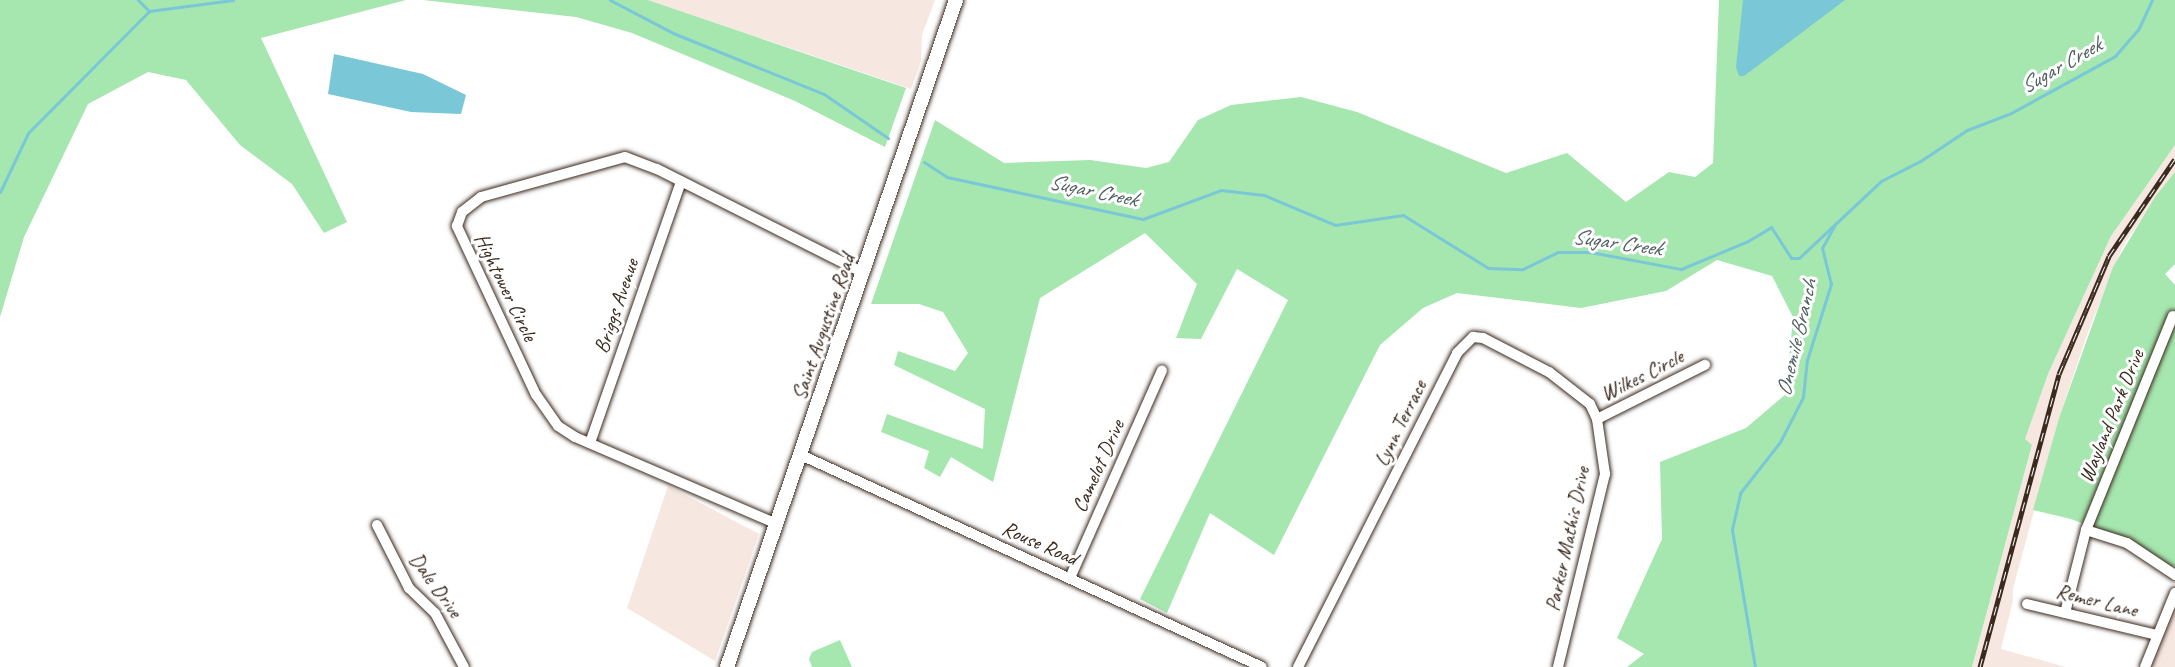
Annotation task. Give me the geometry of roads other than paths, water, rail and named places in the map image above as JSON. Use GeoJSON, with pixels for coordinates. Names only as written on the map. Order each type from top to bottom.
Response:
{"type":"FeatureCollection","features":[{"type":"Feature","properties":{"kind":"main road","name":"Saint Augustine Road"},"geometry":{"type":"LineString","coordinates":[[727,667],[956,0]]}},
{"type":"Feature","properties":{"kind":"street","name":"Hightower Circle"},"geometry":{"type":"LineString","coordinates":[[777,524],[567,432],[548,414],[457,226],[462,212],[481,197],[625,158],[681,181],[864,273]]}},
{"type":"Feature","properties":{"kind":"street","name":"Briggs Avenue"},"geometry":{"type":"LineString","coordinates":[[590,443],[681,181]]}},
{"type":"Feature","properties":{"kind":"street","name":"Wayland Park Drive"},"geometry":{"type":"LineString","coordinates":[[2065,613],[2086,530],[2173,316]]}},
{"type":"Feature","properties":{"kind":"street","name":"Lynn Terrace"},"geometry":{"type":"LineString","coordinates":[[1298,667],[1463,344],[1473,337],[1483,338],[1549,372],[1590,404],[1597,419]]}},
{"type":"Feature","properties":{"kind":"street","name":"Wilkes Circle"},"geometry":{"type":"LineString","coordinates":[[1597,419],[1705,365]]}},
{"type":"Feature","properties":{"kind":"street","name":"Camelot Drive"},"geometry":{"type":"LineString","coordinates":[[1070,578],[1162,370]]}},
{"type":"Feature","properties":{"kind":"street","name":"Parker Mathis Drive"},"geometry":{"type":"LineString","coordinates":[[1558,667],[1605,474],[1597,419]]}},
{"type":"Feature","properties":{"kind":"street","name":"Rouse Road"},"geometry":{"type":"LineString","coordinates":[[801,455],[1070,578],[1239,662],[1262,667]]}},
{"type":"Feature","properties":{"kind":"street","name":"Dale Drive"},"geometry":{"type":"LineString","coordinates":[[377,525],[409,588],[435,613],[464,667]]}},
{"type":"Feature","properties":{"kind":"street"},"geometry":{"type":"LineString","coordinates":[[2086,530],[2127,543],[2175,574]]}},
{"type":"Feature","properties":{"kind":"street"},"geometry":{"type":"LineString","coordinates":[[2145,667],[2175,594]]}},
{"type":"Feature","properties":{"kind":"street","name":"Remer Lane"},"geometry":{"type":"LineString","coordinates":[[2027,604],[2157,635]]}},
{"type":"Feature","properties":{"kind":"water"},"geometry":{"type":"Polygon","coordinates":[[[1743,0],[1845,0],[1744,76],[1739,76],[1736,67],[1743,0]]]}},
{"type":"Feature","properties":{"kind":"water"},"geometry":{"type":"Polygon","coordinates":[[[334,54],[423,74],[466,95],[461,114],[411,112],[328,94],[334,54]]]}},
{"type":"Feature","properties":{"kind":"waterway","name":"Sugar Creek"},"geometry":{"type":"LineString","coordinates":[[138,0],[149,11],[233,0]]}},
{"type":"Feature","properties":{"kind":"waterway","name":"Sugar Creek"},"geometry":{"type":"LineString","coordinates":[[610,0],[673,33],[824,94],[888,138]]}},
{"type":"Feature","properties":{"kind":"waterway","name":"Sugar Creek"},"geometry":{"type":"LineString","coordinates":[[924,162],[947,177],[1143,219],[1221,190],[1264,195],[1335,225],[1403,215],[1488,268],[1523,269],[1558,252],[1590,252],[1681,269],[1748,241],[1771,227],[1791,258],[1799,258],[1881,181],[1922,160],[1967,130],[2011,113],[2115,56],[2138,30],[2152,0]]}},
{"type":"Feature","properties":{"kind":"waterway"},"geometry":{"type":"LineString","coordinates":[[0,192],[28,133],[149,11]]}},
{"type":"Feature","properties":{"kind":"waterway","name":"Onemile Branch"},"geometry":{"type":"LineString","coordinates":[[1755,667],[1732,529],[1740,493],[1780,442],[1803,397],[1807,360],[1831,284],[1822,248],[1836,223]]}},
{"type":"Feature","properties":{"kind":"railway"},"geometry":{"type":"LineString","coordinates":[[1980,667],[2059,374],[2109,256],[2175,159]]}}]}
